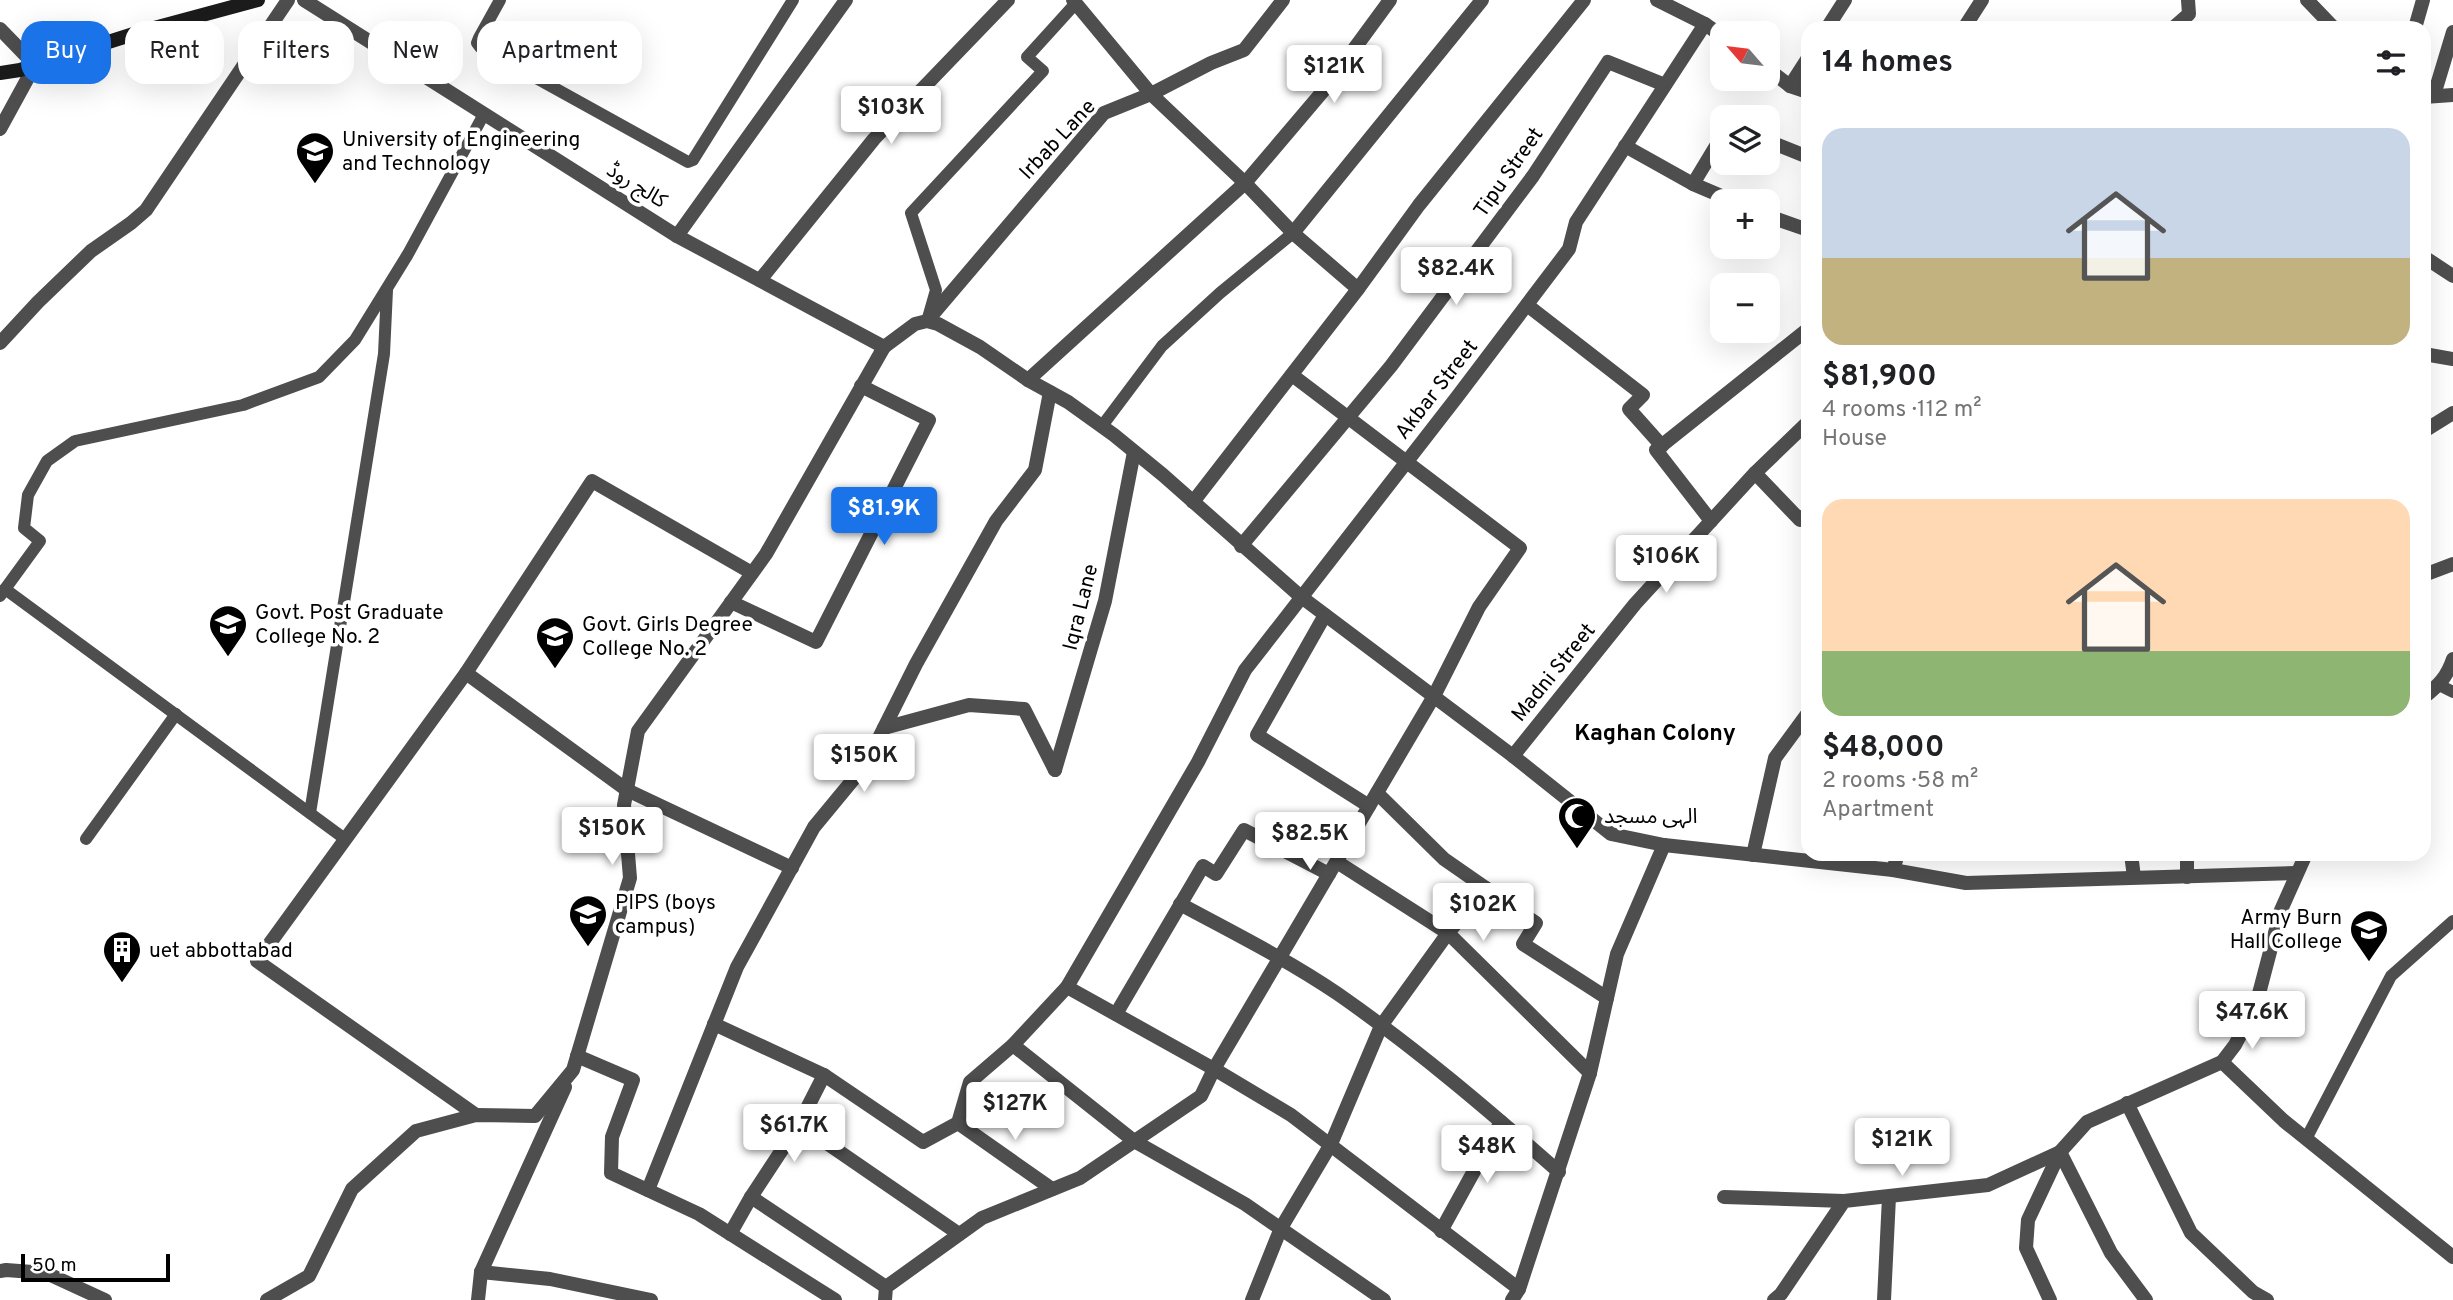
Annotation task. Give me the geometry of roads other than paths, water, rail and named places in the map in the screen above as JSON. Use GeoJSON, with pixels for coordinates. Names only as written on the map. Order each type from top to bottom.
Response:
{"type":"FeatureCollection","features":[{"type":"Feature","properties":{"kind":"main road"},"geometry":{"type":"LineString","coordinates":[[111,41],[258,0]]}},
{"type":"Feature","properties":{"kind":"main road"},"geometry":{"type":"LineString","coordinates":[[0,73],[21,68]]}},
{"type":"Feature","properties":{"kind":"street"},"geometry":{"type":"LineString","coordinates":[[0,343],[91,251],[146,210],[288,0]]}},
{"type":"Feature","properties":{"kind":"street","name":"کالج روڈ"},"geometry":{"type":"LineString","coordinates":[[304,0],[677,236],[884,347]]}},
{"type":"Feature","properties":{"kind":"street"},"geometry":{"type":"LineString","coordinates":[[677,236],[846,0]]}},
{"type":"Feature","properties":{"kind":"street"},"geometry":{"type":"LineString","coordinates":[[760,280],[874,139],[1008,0]]}},
{"type":"Feature","properties":{"kind":"street","name":"Irbab Lane"},"geometry":{"type":"LineString","coordinates":[[927,321],[1104,113],[1244,50],[1283,0]]}},
{"type":"Feature","properties":{"kind":"street"},"geometry":{"type":"LineString","coordinates":[[1028,380],[1245,183],[1324,90],[1390,0]]}},
{"type":"Feature","properties":{"kind":"street"},"geometry":{"type":"LineString","coordinates":[[1293,233],[1482,0]]}},
{"type":"Feature","properties":{"kind":"street"},"geometry":{"type":"LineString","coordinates":[[1193,502],[1358,289],[1419,205],[1584,0]]}},
{"type":"Feature","properties":{"kind":"street"},"geometry":{"type":"LineString","coordinates":[[1657,0],[1710,28]]}},
{"type":"Feature","properties":{"kind":"street"},"geometry":{"type":"LineString","coordinates":[[1832,21],[1845,0]]}},
{"type":"Feature","properties":{"kind":"street"},"geometry":{"type":"LineString","coordinates":[[1968,21],[1982,0]]}},
{"type":"Feature","properties":{"kind":"street"},"geometry":{"type":"LineString","coordinates":[[2182,21],[2189,14],[2188,0]]}},
{"type":"Feature","properties":{"kind":"street"},"geometry":{"type":"LineString","coordinates":[[2307,0],[2327,21]]}},
{"type":"Feature","properties":{"kind":"street"},"geometry":{"type":"LineString","coordinates":[[2417,21],[2423,0]]}},
{"type":"Feature","properties":{"kind":"street"},"geometry":{"type":"LineString","coordinates":[[1074,1],[1151,94],[1245,183],[1293,233],[1358,289]]}},
{"type":"Feature","properties":{"kind":"street","name":"Akbar Street"},"geometry":{"type":"LineString","coordinates":[[958,1123],[970,1082],[1013,1045],[1067,987],[1198,762],[1245,670],[1569,249],[1576,222],[1705,24]]}},
{"type":"Feature","properties":{"kind":"street"},"geometry":{"type":"LineString","coordinates":[[0,29],[21,51]]}},
{"type":"Feature","properties":{"kind":"street"},"geometry":{"type":"LineString","coordinates":[[2431,91],[2453,32]]}},
{"type":"Feature","properties":{"kind":"street","name":"Tipu Street"},"geometry":{"type":"LineString","coordinates":[[1241,546],[1391,366],[1533,176],[1608,62],[1665,85]]}},
{"type":"Feature","properties":{"kind":"street"},"geometry":{"type":"LineString","coordinates":[[1790,86],[1801,69]]}},
{"type":"Feature","properties":{"kind":"street"},"geometry":{"type":"LineString","coordinates":[[1780,78],[1801,90]]}},
{"type":"Feature","properties":{"kind":"street"},"geometry":{"type":"LineString","coordinates":[[0,129],[25,84]]}},
{"type":"Feature","properties":{"kind":"street"},"geometry":{"type":"LineString","coordinates":[[2431,96],[2453,95]]}},
{"type":"Feature","properties":{"kind":"street"},"geometry":{"type":"LineString","coordinates":[[1625,146],[1710,191]]}},
{"type":"Feature","properties":{"kind":"street"},"geometry":{"type":"LineString","coordinates":[[1780,146],[1801,154]]}},
{"type":"Feature","properties":{"kind":"street"},"geometry":{"type":"LineString","coordinates":[[1693,184],[1710,156]]}},
{"type":"Feature","properties":{"kind":"street"},"geometry":{"type":"LineString","coordinates":[[1780,220],[1801,228]]}},
{"type":"Feature","properties":{"kind":"street"},"geometry":{"type":"LineString","coordinates":[[2431,262],[2453,276]]}},
{"type":"Feature","properties":{"kind":"street"},"geometry":{"type":"LineString","coordinates":[[1527,305],[1643,395],[1629,409],[1662,446]]}},
{"type":"Feature","properties":{"kind":"street"},"geometry":{"type":"LineString","coordinates":[[478,1300],[481,1272],[575,1063],[630,878],[624,805],[638,731],[766,554],[884,347],[915,324],[927,321],[938,324],[980,347],[1102,426],[1300,596],[1513,756],[1600,827],[1623,837],[1664,845],[1801,860]]}},
{"type":"Feature","properties":{"kind":"street"},"geometry":{"type":"LineString","coordinates":[[1711,521],[1656,450],[1801,335]]}},
{"type":"Feature","properties":{"kind":"street"},"geometry":{"type":"LineString","coordinates":[[2431,355],[2453,359]]}},
{"type":"Feature","properties":{"kind":"street"},"geometry":{"type":"LineString","coordinates":[[751,1197],[886,1294],[982,1218],[1080,1178],[1201,1097],[1214,1069],[1434,696],[1479,607],[1520,548],[1292,375]]}},
{"type":"Feature","properties":{"kind":"street"},"geometry":{"type":"LineString","coordinates":[[731,602],[816,642],[929,420],[861,386]]}},
{"type":"Feature","properties":{"kind":"street"},"geometry":{"type":"LineString","coordinates":[[648,1190],[737,967],[814,827],[866,764],[916,664],[996,522],[1035,470],[1050,392]]}},
{"type":"Feature","properties":{"kind":"street"},"geometry":{"type":"LineString","coordinates":[[2431,427],[2453,413]]}},
{"type":"Feature","properties":{"kind":"street","name":"Madni Street"},"geometry":{"type":"LineString","coordinates":[[1513,756],[1635,604],[1755,473],[1801,429]]}},
{"type":"Feature","properties":{"kind":"street","name":"Iqra Lane"},"geometry":{"type":"LineString","coordinates":[[884,728],[969,705],[1024,709],[1055,770],[1105,601],[1134,452]]}},
{"type":"Feature","properties":{"kind":"street"},"geometry":{"type":"LineString","coordinates":[[1755,473],[1801,519]]}},
{"type":"Feature","properties":{"kind":"street"},"geometry":{"type":"LineString","coordinates":[[476,1115],[257,961],[466,673],[592,481],[752,573]]}},
{"type":"Feature","properties":{"kind":"street"},"geometry":{"type":"LineString","coordinates":[[2431,572],[2453,564]]}},
{"type":"Feature","properties":{"kind":"street"},"geometry":{"type":"LineString","coordinates":[[1325,615],[1257,735],[1369,806]]}},
{"type":"Feature","properties":{"kind":"street"},"geometry":{"type":"LineString","coordinates":[[2431,692],[2448,674],[2453,659]]}},
{"type":"Feature","properties":{"kind":"street"},"geometry":{"type":"LineString","coordinates":[[466,673],[627,790],[792,868]]}},
{"type":"Feature","properties":{"kind":"street"},"geometry":{"type":"LineString","coordinates":[[1753,855],[1775,758],[1801,723]]}},
{"type":"Feature","properties":{"kind":"street"},"geometry":{"type":"LineString","coordinates":[[1377,793],[1444,859],[1536,923],[1523,944],[1607,998]]}},
{"type":"Feature","properties":{"kind":"street"},"geometry":{"type":"LineString","coordinates":[[1116,1014],[1203,866],[1216,874],[1244,830],[1333,868],[1448,933],[1590,1073]]}},
{"type":"Feature","properties":{"kind":"street"},"geometry":{"type":"LineString","coordinates":[[1067,987],[1290,1115],[1441,1231],[1515,1295],[1559,1172],[1590,1073],[1617,954],[1664,845]]}},
{"type":"Feature","properties":{"kind":"street"},"geometry":{"type":"LineString","coordinates":[[1809,861],[1893,870],[1966,883],[2297,873]]}},
{"type":"Feature","properties":{"kind":"street"},"geometry":{"type":"LineString","coordinates":[[1893,870],[1896,861]]}},
{"type":"Feature","properties":{"kind":"street"},"geometry":{"type":"LineString","coordinates":[[2132,861],[2134,877]]}},
{"type":"Feature","properties":{"kind":"street"},"geometry":{"type":"LineString","coordinates":[[2187,861],[2187,877]]}},
{"type":"Feature","properties":{"kind":"street"},"geometry":{"type":"LineString","coordinates":[[2050,1300],[2026,1248],[2028,1220],[2060,1152],[2087,1122],[2222,1062],[2235,1045],[2256,1005],[2281,910],[2303,861]]}},
{"type":"Feature","properties":{"kind":"street"},"geometry":{"type":"LineString","coordinates":[[1252,1300],[1281,1228],[1331,1144],[1381,1026],[1448,933],[1486,888]]}},
{"type":"Feature","properties":{"kind":"street"},"geometry":{"type":"LineString","coordinates":[[1180,904],[1280,958],[1381,1026],[1432,1063],[1559,1172]]}},
{"type":"Feature","properties":{"kind":"street"},"geometry":{"type":"LineString","coordinates":[[714,1024],[824,1074],[923,1142],[958,1123],[1052,1189]]}},
{"type":"Feature","properties":{"kind":"street"},"geometry":{"type":"LineString","coordinates":[[1013,1045],[1134,1141],[1245,1204],[1384,1300]]}},
{"type":"Feature","properties":{"kind":"street"},"geometry":{"type":"LineString","coordinates":[[2222,1062],[2284,1121],[2453,1257]]}},
{"type":"Feature","properties":{"kind":"street"},"geometry":{"type":"LineString","coordinates":[[267,1300],[309,1276],[352,1189],[416,1131],[476,1115],[535,1116],[575,1063]]}},
{"type":"Feature","properties":{"kind":"street"},"geometry":{"type":"LineString","coordinates":[[575,1063],[634,1080],[612,1137],[611,1173],[699,1214],[835,1300]]}},
{"type":"Feature","properties":{"kind":"street"},"geometry":{"type":"LineString","coordinates":[[730,1234],[799,1124],[824,1074]]}},
{"type":"Feature","properties":{"kind":"street"},"geometry":{"type":"LineString","coordinates":[[2127,1103],[2191,1233],[2253,1292],[2267,1300]]}},
{"type":"Feature","properties":{"kind":"street"},"geometry":{"type":"LineString","coordinates":[[1441,1231],[1502,1122]]}},
{"type":"Feature","properties":{"kind":"street"},"geometry":{"type":"LineString","coordinates":[[799,1124],[959,1234]]}},
{"type":"Feature","properties":{"kind":"street"},"geometry":{"type":"LineString","coordinates":[[1724,1197],[1844,1202],[1988,1185],[2060,1152]]}},
{"type":"Feature","properties":{"kind":"street"},"geometry":{"type":"LineString","coordinates":[[2060,1152],[2111,1253],[2146,1300]]}},
{"type":"Feature","properties":{"kind":"street"},"geometry":{"type":"LineString","coordinates":[[1884,1300],[1889,1197]]}},
{"type":"Feature","properties":{"kind":"street"},"geometry":{"type":"LineString","coordinates":[[1774,1300],[1781,1294],[1844,1202]]}},
{"type":"Feature","properties":{"kind":"street"},"geometry":{"type":"LineString","coordinates":[[0,1271],[46,1273],[105,1300]]}},
{"type":"Feature","properties":{"kind":"street"},"geometry":{"type":"LineString","coordinates":[[481,1272],[550,1279],[651,1300]]}},
{"type":"Feature","properties":{"kind":"lane"},"geometry":{"type":"LineString","coordinates":[[500,0],[479,38],[477,43],[480,47],[688,162],[693,160],[793,0]]}},
{"type":"Feature","properties":{"kind":"lane"},"geometry":{"type":"LineString","coordinates":[[927,321],[936,290],[911,214],[1042,71],[1027,57],[1074,1]]}},
{"type":"Feature","properties":{"kind":"lane"},"geometry":{"type":"LineString","coordinates":[[345,839],[176,714],[3,592],[40,541],[24,528],[28,495],[47,461],[75,441],[243,405],[319,377],[355,340],[484,114]]}},
{"type":"Feature","properties":{"kind":"lane"},"geometry":{"type":"LineString","coordinates":[[1102,426],[1162,346],[1220,293],[1293,233]]}},
{"type":"Feature","properties":{"kind":"lane"},"geometry":{"type":"LineString","coordinates":[[310,813],[384,354],[387,288]]}},
{"type":"Feature","properties":{"kind":"lane"},"geometry":{"type":"LineString","coordinates":[[2440,685],[2453,692]]}},
{"type":"Feature","properties":{"kind":"lane"},"geometry":{"type":"LineString","coordinates":[[86,839],[176,714]]}},
{"type":"Feature","properties":{"kind":"lane"},"geometry":{"type":"LineString","coordinates":[[2306,1139],[2391,976],[2453,921]]}},
{"type":"Feature","properties":{"kind":"place","name":"University of Engineering and Technology"},"geometry":{"type":"Point","coordinates":[315,185]}},
{"type":"Feature","properties":{"kind":"place","name":"Govt. Post Graduate College No. 2"},"geometry":{"type":"Point","coordinates":[228,658]}},
{"type":"Feature","properties":{"kind":"place","name":"Govt. Girls Degree College No. 2"},"geometry":{"type":"Point","coordinates":[555,670]}},
{"type":"Feature","properties":{"kind":"place","name":"الہی مسجد"},"geometry":{"type":"Point","coordinates":[1577,850]}},
{"type":"Feature","properties":{"kind":"place","name":"PIPS (boys campus)"},"geometry":{"type":"Point","coordinates":[588,948]}},
{"type":"Feature","properties":{"kind":"place","name":"Army Burn Hall College"},"geometry":{"type":"Point","coordinates":[2369,963]}},
{"type":"Feature","properties":{"kind":"place","name":"uet abbottabad"},"geometry":{"type":"Point","coordinates":[122,984]}},
{"type":"Feature","properties":{"kind":"district","name":"Kaghan Colony"},"geometry":{"type":"Point","coordinates":[1655,732]}}]}
